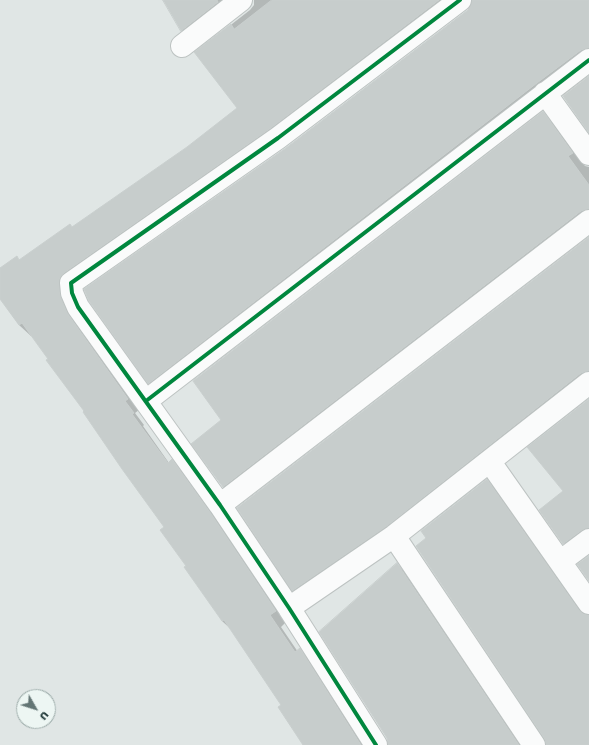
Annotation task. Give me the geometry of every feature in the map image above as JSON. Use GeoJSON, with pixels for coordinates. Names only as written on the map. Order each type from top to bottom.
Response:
{"type":"FeatureCollection","features":[{"type":"Feature","properties":{"kind":"street"},"geometry":{"type":"LineString","coordinates":[[376,745],[290,608],[220,505],[78,307],[72,294],[71,283],[278,138],[460,0]]}},
{"type":"Feature","properties":{"kind":"street"},"geometry":{"type":"LineString","coordinates":[[182,46],[230,3]]}},
{"type":"Feature","properties":{"kind":"street"},"geometry":{"type":"LineString","coordinates":[[146,401],[589,60]]}},
{"type":"Feature","properties":{"kind":"street"},"geometry":{"type":"LineString","coordinates":[[545,93],[589,154]]}},
{"type":"Feature","properties":{"kind":"street"},"geometry":{"type":"LineString","coordinates":[[220,505],[589,221]]}},
{"type":"Feature","properties":{"kind":"street"},"geometry":{"type":"LineString","coordinates":[[290,608],[394,536],[589,383]]}},
{"type":"Feature","properties":{"kind":"street"},"geometry":{"type":"LineString","coordinates":[[490,462],[561,561],[589,603]]}},
{"type":"Feature","properties":{"kind":"street"},"geometry":{"type":"LineString","coordinates":[[394,536],[534,745]]}},
{"type":"Feature","properties":{"kind":"street"},"geometry":{"type":"LineString","coordinates":[[561,561],[589,540]]}},
{"type":"Feature","properties":{"kind":"building"},"geometry":{"type":"Polygon","coordinates":[[[163,0],[217,0],[218,2],[181,31],[163,0]]]}},
{"type":"Feature","properties":{"kind":"building"},"geometry":{"type":"Polygon","coordinates":[[[272,0],[439,0],[271,128],[64,273],[60,278],[60,294],[68,314],[128,399],[125,401],[134,413],[132,414],[168,463],[172,459],[210,512],[276,611],[270,615],[295,652],[300,648],[361,745],[303,745],[278,707],[281,705],[224,620],[222,621],[184,567],[186,566],[160,530],[164,527],[122,469],[83,412],[84,411],[46,360],[48,359],[22,323],[19,325],[0,299],[0,268],[17,256],[19,260],[70,224],[72,227],[187,147],[237,108],[194,52],[231,24],[234,29],[272,0]]]}},
{"type":"Feature","properties":{"kind":"building"},"geometry":{"type":"Polygon","coordinates":[[[472,0],[589,0],[589,48],[581,50],[537,83],[148,384],[89,301],[84,289],[286,148],[468,10],[472,0]]]}},
{"type":"Feature","properties":{"kind":"building"},"geometry":{"type":"Polygon","coordinates":[[[589,76],[589,133],[563,96],[589,76]]]}},
{"type":"Feature","properties":{"kind":"building"},"geometry":{"type":"Polygon","coordinates":[[[543,111],[573,153],[568,156],[589,185],[589,209],[581,211],[223,487],[191,444],[221,420],[193,381],[543,111]]]}},
{"type":"Feature","properties":{"kind":"building"},"geometry":{"type":"Polygon","coordinates":[[[589,237],[589,371],[581,373],[387,526],[292,591],[237,508],[589,237]]]}},
{"type":"Feature","properties":{"kind":"building"},"geometry":{"type":"Polygon","coordinates":[[[589,399],[589,528],[582,530],[563,544],[539,510],[563,491],[527,447],[589,399]]]}},
{"type":"Feature","properties":{"kind":"building"},"geometry":{"type":"Polygon","coordinates":[[[487,479],[579,610],[583,614],[589,615],[589,745],[546,745],[544,738],[416,546],[426,538],[421,531],[487,479]]]}},
{"type":"Feature","properties":{"kind":"building"},"geometry":{"type":"Polygon","coordinates":[[[589,556],[589,581],[577,564],[589,556]]]}},
{"type":"Feature","properties":{"kind":"building"},"geometry":{"type":"Polygon","coordinates":[[[397,563],[519,745],[388,745],[387,738],[319,632],[397,563]]]}},
{"type":"Feature","properties":{"kind":"cycle path"},"geometry":{"type":"LineString","coordinates":[[376,745],[289,608],[220,505],[78,307],[72,293],[71,283],[278,138],[460,0]]}},
{"type":"Feature","properties":{"kind":"cycle path"},"geometry":{"type":"LineString","coordinates":[[146,401],[589,60]]}}]}
